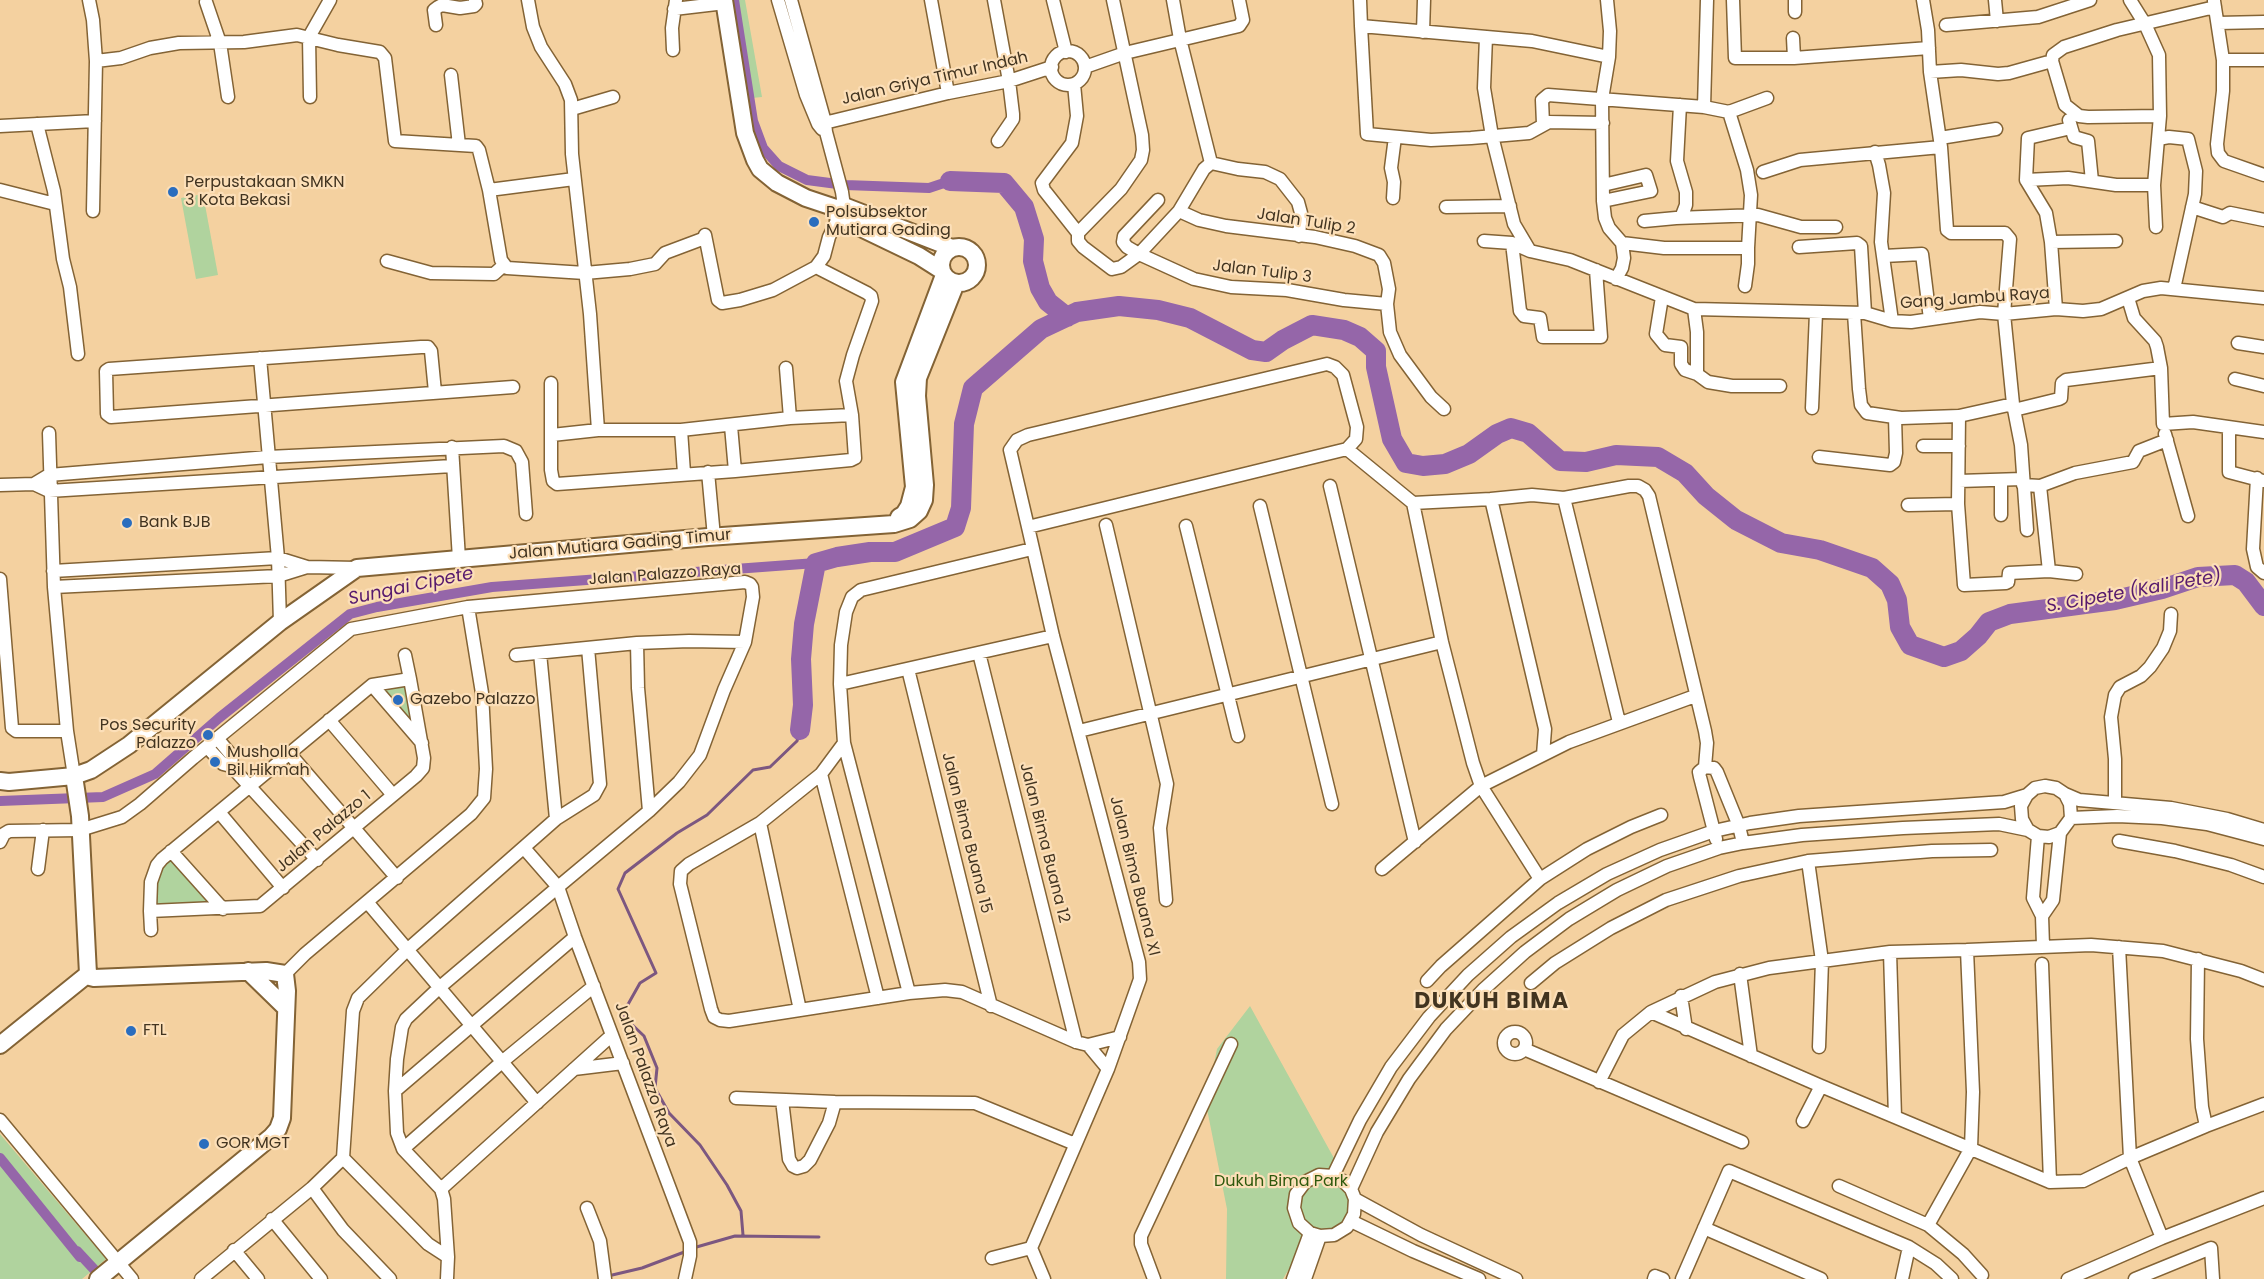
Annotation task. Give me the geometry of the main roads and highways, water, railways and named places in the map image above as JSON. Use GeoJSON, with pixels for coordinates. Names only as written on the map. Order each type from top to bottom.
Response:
{"type":"FeatureCollection","features":[{"type":"Feature","properties":{"kind":"main road"},"geometry":{"type":"LineString","coordinates":[[725,2],[745,133],[760,169],[777,183],[806,198],[840,206],[951,248],[967,248],[976,260],[974,275],[966,281],[947,276],[840,206]]}},
{"type":"Feature","properties":{"kind":"main road"},"geometry":{"type":"LineString","coordinates":[[947,276],[942,257],[951,248]]}},
{"type":"Feature","properties":{"kind":"main road","name":"Jalan Mutiara Gading Timur"},"geometry":{"type":"LineString","coordinates":[[0,781],[75,780],[91,771],[129,745],[280,622],[357,568],[884,524],[904,514],[911,499],[914,473],[904,382],[947,276]]}},
{"type":"Feature","properties":{"kind":"main road"},"geometry":{"type":"LineString","coordinates":[[75,780],[80,823],[88,974]]}},
{"type":"Feature","properties":{"kind":"main road"},"geometry":{"type":"LineString","coordinates":[[248,971],[286,1008]]}},
{"type":"Feature","properties":{"kind":"main road"},"geometry":{"type":"LineString","coordinates":[[88,974],[94,978],[266,971],[285,974],[287,991],[282,1118],[278,1129],[108,1270]]}},
{"type":"Feature","properties":{"kind":"main road"},"geometry":{"type":"LineString","coordinates":[[0,1045],[88,974]]}},
{"type":"Feature","properties":{"kind":"waterway"},"geometry":{"type":"LineString","coordinates":[[734,0],[753,121],[763,148],[779,166],[807,180],[845,185],[929,188],[950,181]]}},
{"type":"Feature","properties":{"kind":"waterway"},"geometry":{"type":"LineString","coordinates":[[950,181],[1004,183],[1024,207],[1034,239],[1033,261],[1040,288],[1048,302],[1067,317]]}},
{"type":"Feature","properties":{"kind":"waterway","name":"S. Cipete (Kali Pete)"},"geometry":{"type":"LineString","coordinates":[[800,730],[803,705],[801,659],[804,624],[816,563],[870,552],[895,552],[955,527],[961,508],[964,424],[973,388],[1041,329],[1077,312],[1119,306],[1158,310],[1190,318],[1252,350],[1266,352],[1312,325],[1344,330],[1360,337],[1376,351],[1376,367],[1392,439],[1406,463],[1423,466],[1445,464],[1469,454],[1497,434],[1511,428],[1528,433],[1560,461],[1586,462],[1616,455],[1658,457],[1685,473],[1706,496],[1736,520],[1781,543],[1820,550],[1872,568],[1890,584],[1897,600],[1900,627],[1910,645],[1944,657],[1961,651],[1978,636],[1989,622],[2010,614],[2115,600],[2162,589],[2198,577],[2235,575],[2246,582],[2264,606]]}},
{"type":"Feature","properties":{"kind":"waterway","name":"Sungai Cipete"},"geometry":{"type":"LineString","coordinates":[[0,801],[103,797],[155,774],[219,718],[350,614],[377,607],[492,587],[816,563]]}},
{"type":"Feature","properties":{"kind":"waterway"},"geometry":{"type":"LineString","coordinates":[[743,1235],[741,1211],[727,1185],[700,1145],[669,1113],[655,1088],[657,1068],[644,1036],[622,1015],[640,983],[656,973],[618,889],[625,873],[677,833],[707,815],[753,770],[770,767],[797,741],[800,730]]}},
{"type":"Feature","properties":{"kind":"waterway"},"geometry":{"type":"LineString","coordinates":[[0,1158],[80,1257]]}},
{"type":"Feature","properties":{"kind":"waterway"},"geometry":{"type":"LineString","coordinates":[[693,1248],[735,1236],[819,1237]]}},
{"type":"Feature","properties":{"kind":"waterway"},"geometry":{"type":"LineString","coordinates":[[77,1251],[103,1279]]}},
{"type":"Feature","properties":{"kind":"waterway"},"geometry":{"type":"LineString","coordinates":[[608,1276],[642,1268],[687,1251]]}},
{"type":"Feature","properties":{"kind":"place","name":"Perpustakaan SMKN 3 Kota Bekasi"},"geometry":{"type":"Point","coordinates":[173,192]}},
{"type":"Feature","properties":{"kind":"place","name":"Polsubsektor Mutiara Gading"},"geometry":{"type":"Point","coordinates":[814,222]}},
{"type":"Feature","properties":{"kind":"place","name":"Bank BJB"},"geometry":{"type":"Point","coordinates":[127,523]}},
{"type":"Feature","properties":{"kind":"place","name":"Gazebo Palazzo"},"geometry":{"type":"Point","coordinates":[398,700]}},
{"type":"Feature","properties":{"kind":"place","name":"Pos Security Palazzo"},"geometry":{"type":"Point","coordinates":[208,735]}},
{"type":"Feature","properties":{"kind":"place","name":"Musholla Bil Hikmah"},"geometry":{"type":"Point","coordinates":[215,762]}},
{"type":"Feature","properties":{"kind":"place","name":"FTL"},"geometry":{"type":"Point","coordinates":[131,1031]}},
{"type":"Feature","properties":{"kind":"place","name":"GOR MGT"},"geometry":{"type":"Point","coordinates":[204,1144]}},
{"type":"Feature","properties":{"kind":"district","name":"DUKUH BIMA"},"geometry":{"type":"Point","coordinates":[1492,1002]}},
{"type":"Feature","properties":{"kind":"park label","name":"Dukuh Bima Park"},"geometry":{"type":"Point","coordinates":[1281,1182]}}]}
